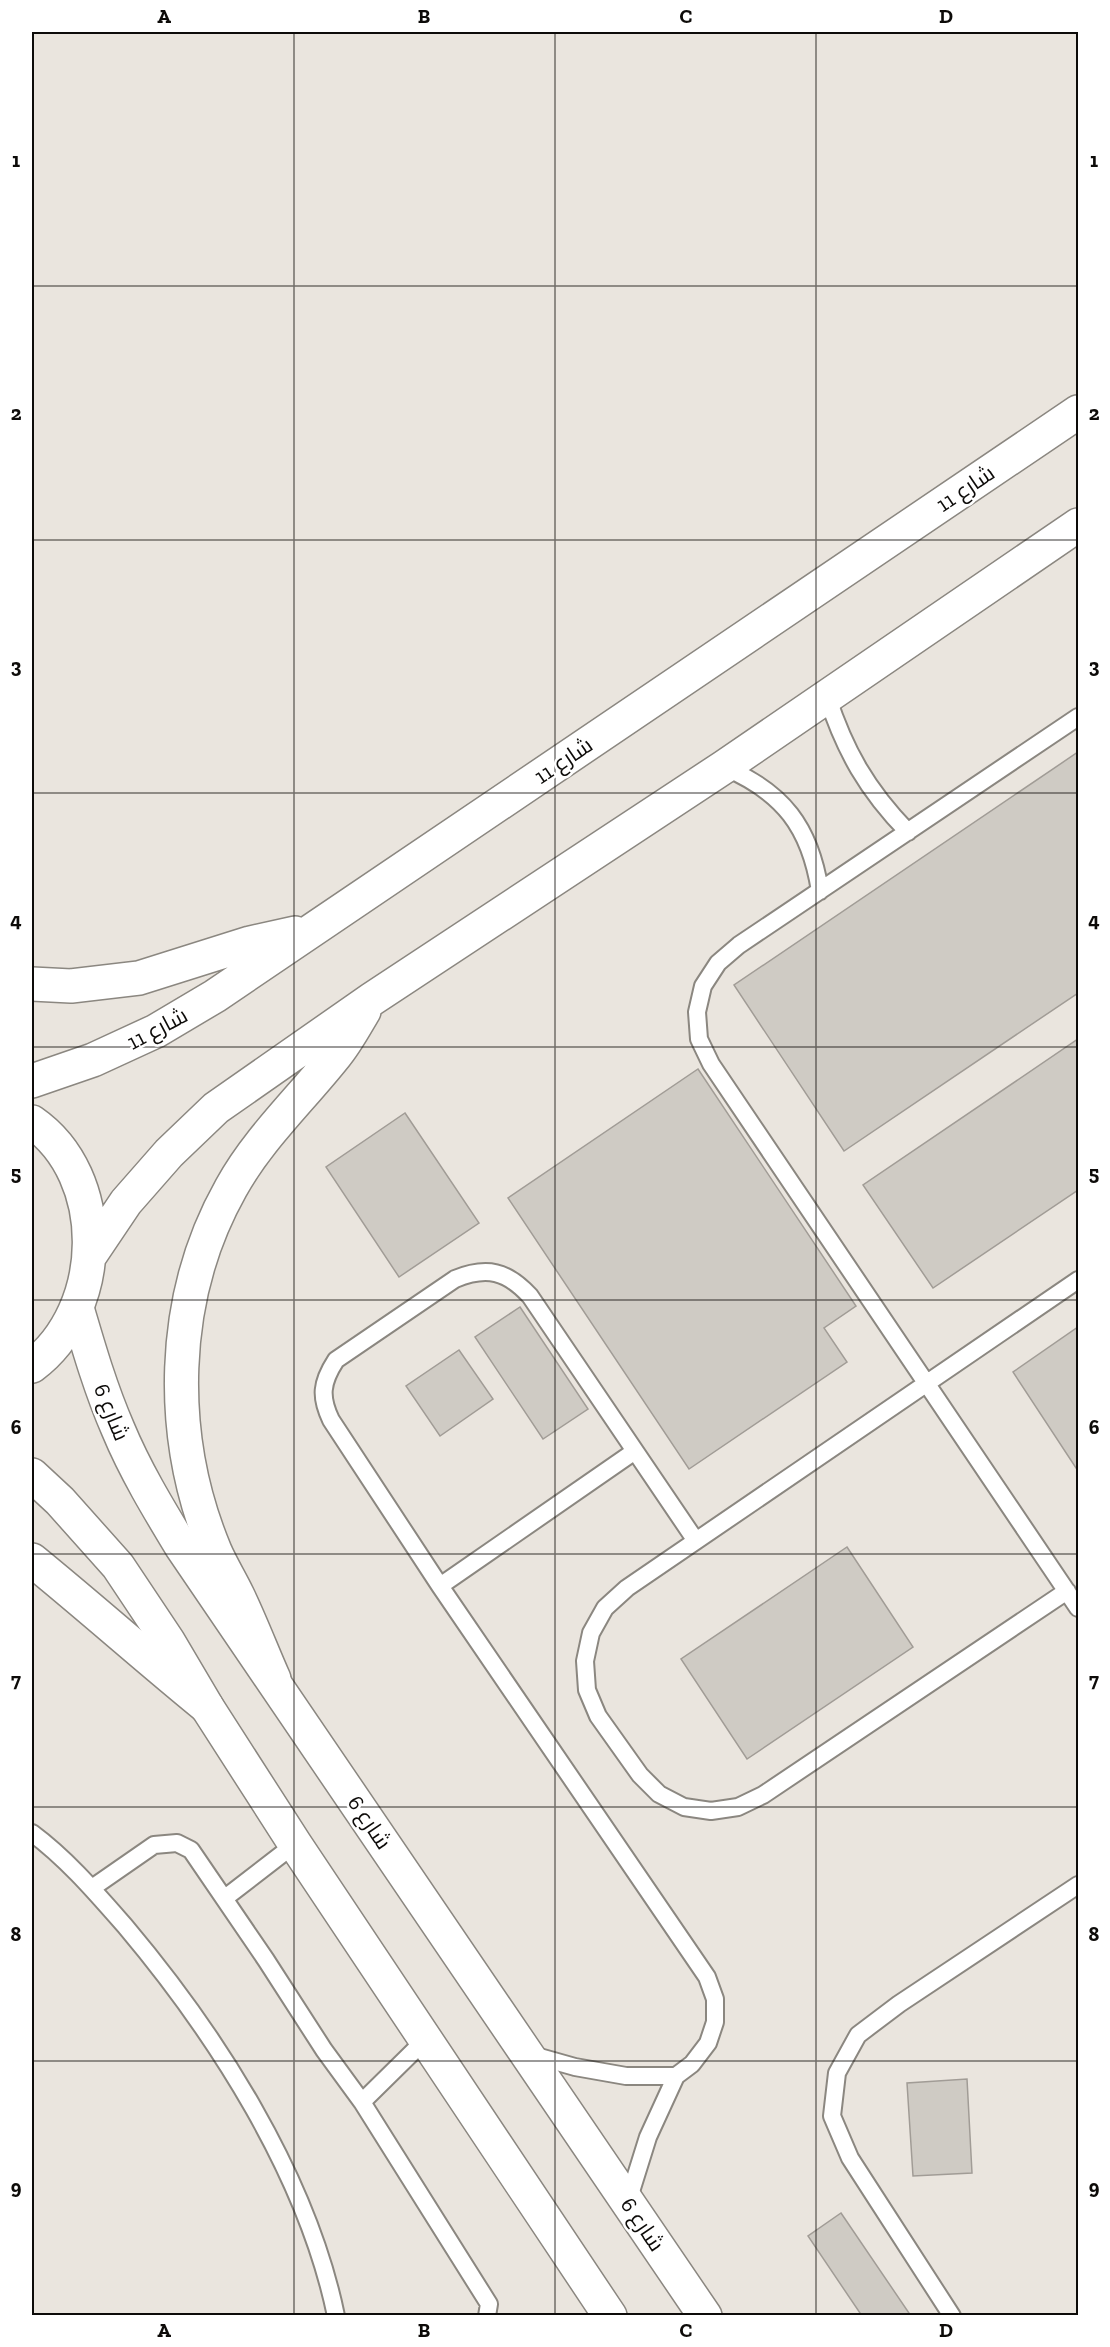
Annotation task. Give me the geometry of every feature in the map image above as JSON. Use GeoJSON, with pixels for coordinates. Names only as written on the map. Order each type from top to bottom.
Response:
{"type":"FeatureCollection","features":[{"type":"Feature","properties":{"kind":"main road","name":"شارع 11"},"geometry":{"type":"LineString","coordinates":[[32,1081],[93,1060],[156,1031],[215,996],[1078,412]]}},
{"type":"Feature","properties":{"kind":"main road"},"geometry":{"type":"LineString","coordinates":[[89,1257],[126,1202],[169,1153],[216,1108],[372,999],[724,767],[1078,525]]}},
{"type":"Feature","properties":{"kind":"main road"},"geometry":{"type":"LineString","coordinates":[[32,984],[71,986],[139,978],[250,943],[314,928]]}},
{"type":"Feature","properties":{"kind":"main road"},"geometry":{"type":"LineString","coordinates":[[274,1679],[238,1596],[215,1551],[195,1492],[184,1431],[181,1368],[188,1305],[204,1244],[231,1187],[267,1135],[337,1054],[372,999]]}},
{"type":"Feature","properties":{"kind":"main road"},"geometry":{"type":"LineString","coordinates":[[32,1122],[62,1153],[79,1185],[89,1220],[89,1257],[85,1283],[77,1308],[59,1338],[32,1366]]}},
{"type":"Feature","properties":{"kind":"main road","name":"شارع 6"},"geometry":{"type":"LineString","coordinates":[[77,1308],[95,1370],[118,1431],[147,1490],[181,1546],[274,1679],[705,2316]]}},
{"type":"Feature","properties":{"kind":"main road"},"geometry":{"type":"LineString","coordinates":[[32,1475],[60,1501],[118,1566],[168,1641],[207,1707],[295,1844],[610,2316]]}},
{"type":"Feature","properties":{"kind":"main road"},"geometry":{"type":"LineString","coordinates":[[32,1560],[86,1603],[142,1655],[207,1707]]}},
{"type":"Feature","properties":{"kind":"lane"},"geometry":{"type":"LineString","coordinates":[[827,696],[845,746],[857,770],[883,806],[908,832]]}},
{"type":"Feature","properties":{"kind":"lane"},"geometry":{"type":"LineString","coordinates":[[1078,717],[739,945],[718,963],[703,986],[697,1012],[699,1039],[711,1064],[1078,1608]]}},
{"type":"Feature","properties":{"kind":"lane"},"geometry":{"type":"LineString","coordinates":[[724,767],[749,778],[772,794],[791,814],[806,837],[813,855],[820,891]]}},
{"type":"Feature","properties":{"kind":"lane"},"geometry":{"type":"LineString","coordinates":[[628,2201],[648,2137],[676,2076],[692,2064],[708,2043],[715,2022],[715,1998],[707,1977],[440,1586],[331,1420],[324,1406],[323,1390],[327,1374],[336,1360],[348,1351],[455,1280],[471,1273],[488,1271],[504,1275],[519,1284],[530,1296],[696,1541]]}},
{"type":"Feature","properties":{"kind":"lane"},"geometry":{"type":"LineString","coordinates":[[1067,1591],[763,1795],[738,1807],[711,1811],[684,1807],[659,1794],[640,1775],[598,1716],[587,1690],[585,1661],[591,1633],[605,1608],[627,1588],[1078,1281]]}},
{"type":"Feature","properties":{"kind":"lane"},"geometry":{"type":"LineString","coordinates":[[440,1586],[635,1451]]}},
{"type":"Feature","properties":{"kind":"lane"},"geometry":{"type":"LineString","coordinates":[[32,1833],[92,1888],[162,1970],[213,2041],[258,2116],[296,2194],[328,2276],[336,2316]]}},
{"type":"Feature","properties":{"kind":"lane"},"geometry":{"type":"LineString","coordinates":[[92,1888],[154,1845],[177,1843],[191,1850],[324,2050],[362,2102],[489,2304],[487,2316]]}},
{"type":"Feature","properties":{"kind":"lane"},"geometry":{"type":"LineString","coordinates":[[225,1898],[295,1844]]}},
{"type":"Feature","properties":{"kind":"lane"},"geometry":{"type":"LineString","coordinates":[[952,2316],[850,2158],[832,2116],[837,2073],[858,2035],[899,2004],[1078,1885]]}},
{"type":"Feature","properties":{"kind":"lane"},"geometry":{"type":"LineString","coordinates":[[362,2102],[425,2040]]}},
{"type":"Feature","properties":{"kind":"lane"},"geometry":{"type":"LineString","coordinates":[[526,2053],[574,2067],[626,2076],[676,2076]]}},
{"type":"Feature","properties":{"kind":"building"},"geometry":{"type":"Polygon","coordinates":[[[1078,752],[1078,993],[844,1151],[734,985],[1078,752]]]}},
{"type":"Feature","properties":{"kind":"building"},"geometry":{"type":"Polygon","coordinates":[[[1078,1039],[1078,1190],[933,1288],[863,1185],[1078,1039]]]}},
{"type":"Feature","properties":{"kind":"building"},"geometry":{"type":"Polygon","coordinates":[[[698,1069],[856,1306],[824,1328],[847,1362],[689,1469],[508,1198],[698,1069]]]}},
{"type":"Feature","properties":{"kind":"building"},"geometry":{"type":"Polygon","coordinates":[[[405,1113],[479,1223],[399,1277],[326,1167],[405,1113]]]}},
{"type":"Feature","properties":{"kind":"building"},"geometry":{"type":"Polygon","coordinates":[[[520,1307],[588,1409],[543,1439],[475,1337],[520,1307]]]}},
{"type":"Feature","properties":{"kind":"building"},"geometry":{"type":"Polygon","coordinates":[[[1078,1327],[1078,1471],[1013,1372],[1078,1327]]]}},
{"type":"Feature","properties":{"kind":"building"},"geometry":{"type":"Polygon","coordinates":[[[459,1350],[493,1399],[440,1436],[406,1386],[459,1350]]]}},
{"type":"Feature","properties":{"kind":"building"},"geometry":{"type":"Polygon","coordinates":[[[847,1547],[913,1647],[747,1759],[681,1659],[847,1547]]]}},
{"type":"Feature","properties":{"kind":"building"},"geometry":{"type":"Polygon","coordinates":[[[967,2079],[972,2173],[913,2176],[907,2083],[967,2079]]]}},
{"type":"Feature","properties":{"kind":"building"},"geometry":{"type":"Polygon","coordinates":[[[841,2213],[911,2316],[862,2316],[808,2236],[841,2213]]]}}]}
